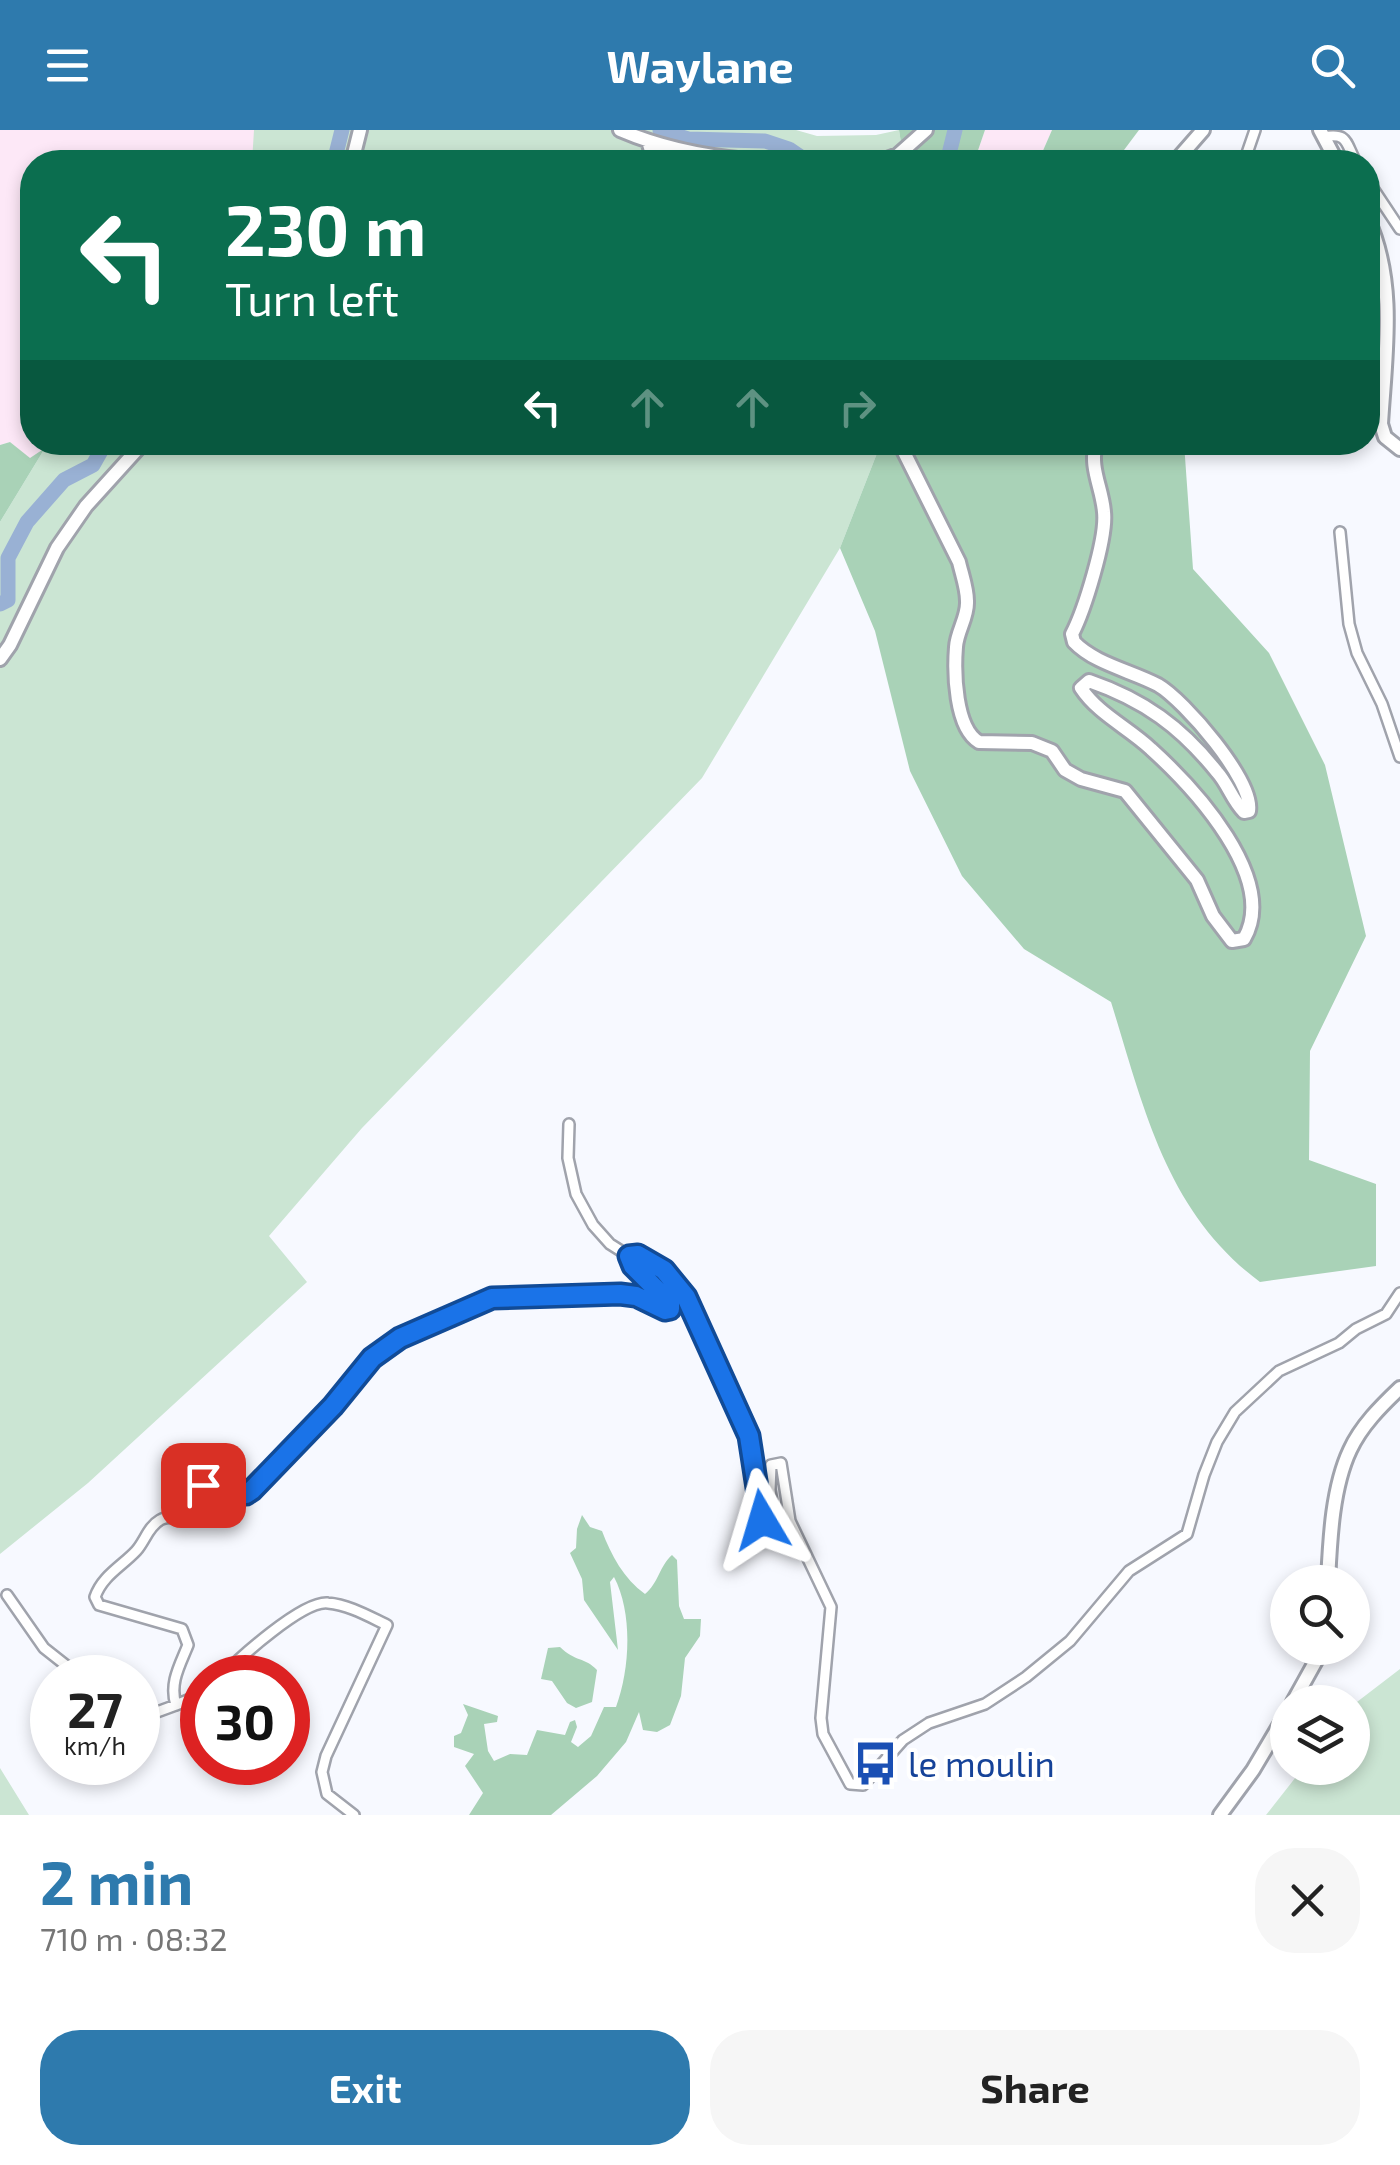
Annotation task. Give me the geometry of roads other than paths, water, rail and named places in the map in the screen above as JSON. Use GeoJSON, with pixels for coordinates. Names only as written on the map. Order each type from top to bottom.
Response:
{"type":"FeatureCollection","features":[{"type":"Feature","properties":{"kind":"street"},"geometry":{"type":"LineString","coordinates":[[620,130],[690,150]]}},
{"type":"Feature","properties":{"kind":"street"},"geometry":{"type":"LineString","coordinates":[[904,150],[926,130]]}},
{"type":"Feature","properties":{"kind":"street"},"geometry":{"type":"LineString","coordinates":[[1186,150],[1204,130]]}},
{"type":"Feature","properties":{"kind":"street"},"geometry":{"type":"LineString","coordinates":[[1322,134],[1338,134],[1350,150]]}},
{"type":"Feature","properties":{"kind":"street"},"geometry":{"type":"LineString","coordinates":[[648,141],[651,150]]}},
{"type":"Feature","properties":{"kind":"street"},"geometry":{"type":"LineString","coordinates":[[1380,200],[1400,229]]}},
{"type":"Feature","properties":{"kind":"street"},"geometry":{"type":"LineString","coordinates":[[1380,253],[1387,297],[1380,424],[1385,437],[1400,449]]}},
{"type":"Feature","properties":{"kind":"street"},"geometry":{"type":"LineString","coordinates":[[0,659],[57,548],[86,506],[132,455]]}},
{"type":"Feature","properties":{"kind":"street"},"geometry":{"type":"LineString","coordinates":[[906,455],[965,584],[966,616],[956,643],[964,729],[979,742],[1032,743],[1052,751],[1064,770],[1081,780],[1126,790],[1196,880],[1213,916],[1232,941],[1244,939],[1253,924],[1253,908],[1242,862],[1190,788],[1149,746],[1089,700],[1081,688],[1088,681],[1162,715],[1222,777],[1238,806],[1249,811],[1250,802],[1206,730],[1162,687],[1112,665],[1074,642],[1072,634],[1082,615],[1105,515],[1093,468],[1094,455]]}},
{"type":"Feature","properties":{"kind":"street"},"geometry":{"type":"LineString","coordinates":[[1340,532],[1348,624],[1400,756]]}},
{"type":"Feature","properties":{"kind":"street"},"geometry":{"type":"LineString","coordinates":[[176,1705],[173,1680],[188,1645],[182,1629],[99,1605],[95,1597],[116,1568],[137,1550],[154,1523],[164,1516],[181,1517],[190,1511],[203,1485],[210,1480],[246,1494],[333,1406],[372,1358],[400,1338],[492,1298],[620,1294],[670,1309],[670,1303],[633,1266],[629,1256],[593,1226],[576,1194],[568,1158],[569,1124]]}},
{"type":"Feature","properties":{"kind":"street"},"geometry":{"type":"LineString","coordinates":[[629,1256],[638,1255],[664,1270],[686,1297],[749,1436],[765,1525],[775,1520],[771,1465],[782,1463],[785,1469],[790,1521],[832,1607],[821,1718],[824,1734],[850,1784],[857,1786],[903,1740],[929,1723],[985,1704],[1026,1677],[1070,1641],[1129,1571],[1188,1534],[1204,1475],[1235,1412],[1279,1371],[1339,1343],[1386,1314],[1400,1293]]}},
{"type":"Feature","properties":{"kind":"street"},"geometry":{"type":"LineString","coordinates":[[1330,1565],[1334,1520],[1351,1447],[1376,1411],[1400,1388]]}},
{"type":"Feature","properties":{"kind":"street"},"geometry":{"type":"LineString","coordinates":[[6,1596],[53,1655]]}},
{"type":"Feature","properties":{"kind":"street"},"geometry":{"type":"LineString","coordinates":[[244,1655],[313,1605],[324,1602],[358,1610],[387,1624],[339,1725],[322,1772],[327,1794],[354,1815]]}},
{"type":"Feature","properties":{"kind":"street"},"geometry":{"type":"LineString","coordinates":[[160,1711],[180,1703]]}},
{"type":"Feature","properties":{"kind":"street"},"geometry":{"type":"LineString","coordinates":[[1220,1815],[1270,1741]]}},
{"type":"Feature","properties":{"kind":"waterway"},"geometry":{"type":"LineString","coordinates":[[337,150],[342,130]]}},
{"type":"Feature","properties":{"kind":"waterway"},"geometry":{"type":"LineString","coordinates":[[660,130],[688,139],[765,141],[790,150]]}},
{"type":"Feature","properties":{"kind":"waterway"},"geometry":{"type":"LineString","coordinates":[[950,150],[955,130]]}},
{"type":"Feature","properties":{"kind":"waterway"},"geometry":{"type":"LineString","coordinates":[[0,604],[8,600],[8,558],[27,522],[64,480],[93,465],[99,455]]}},
{"type":"Feature","properties":{"kind":"place","name":"le moulin"},"geometry":{"type":"Point","coordinates":[875,1763]}}]}
